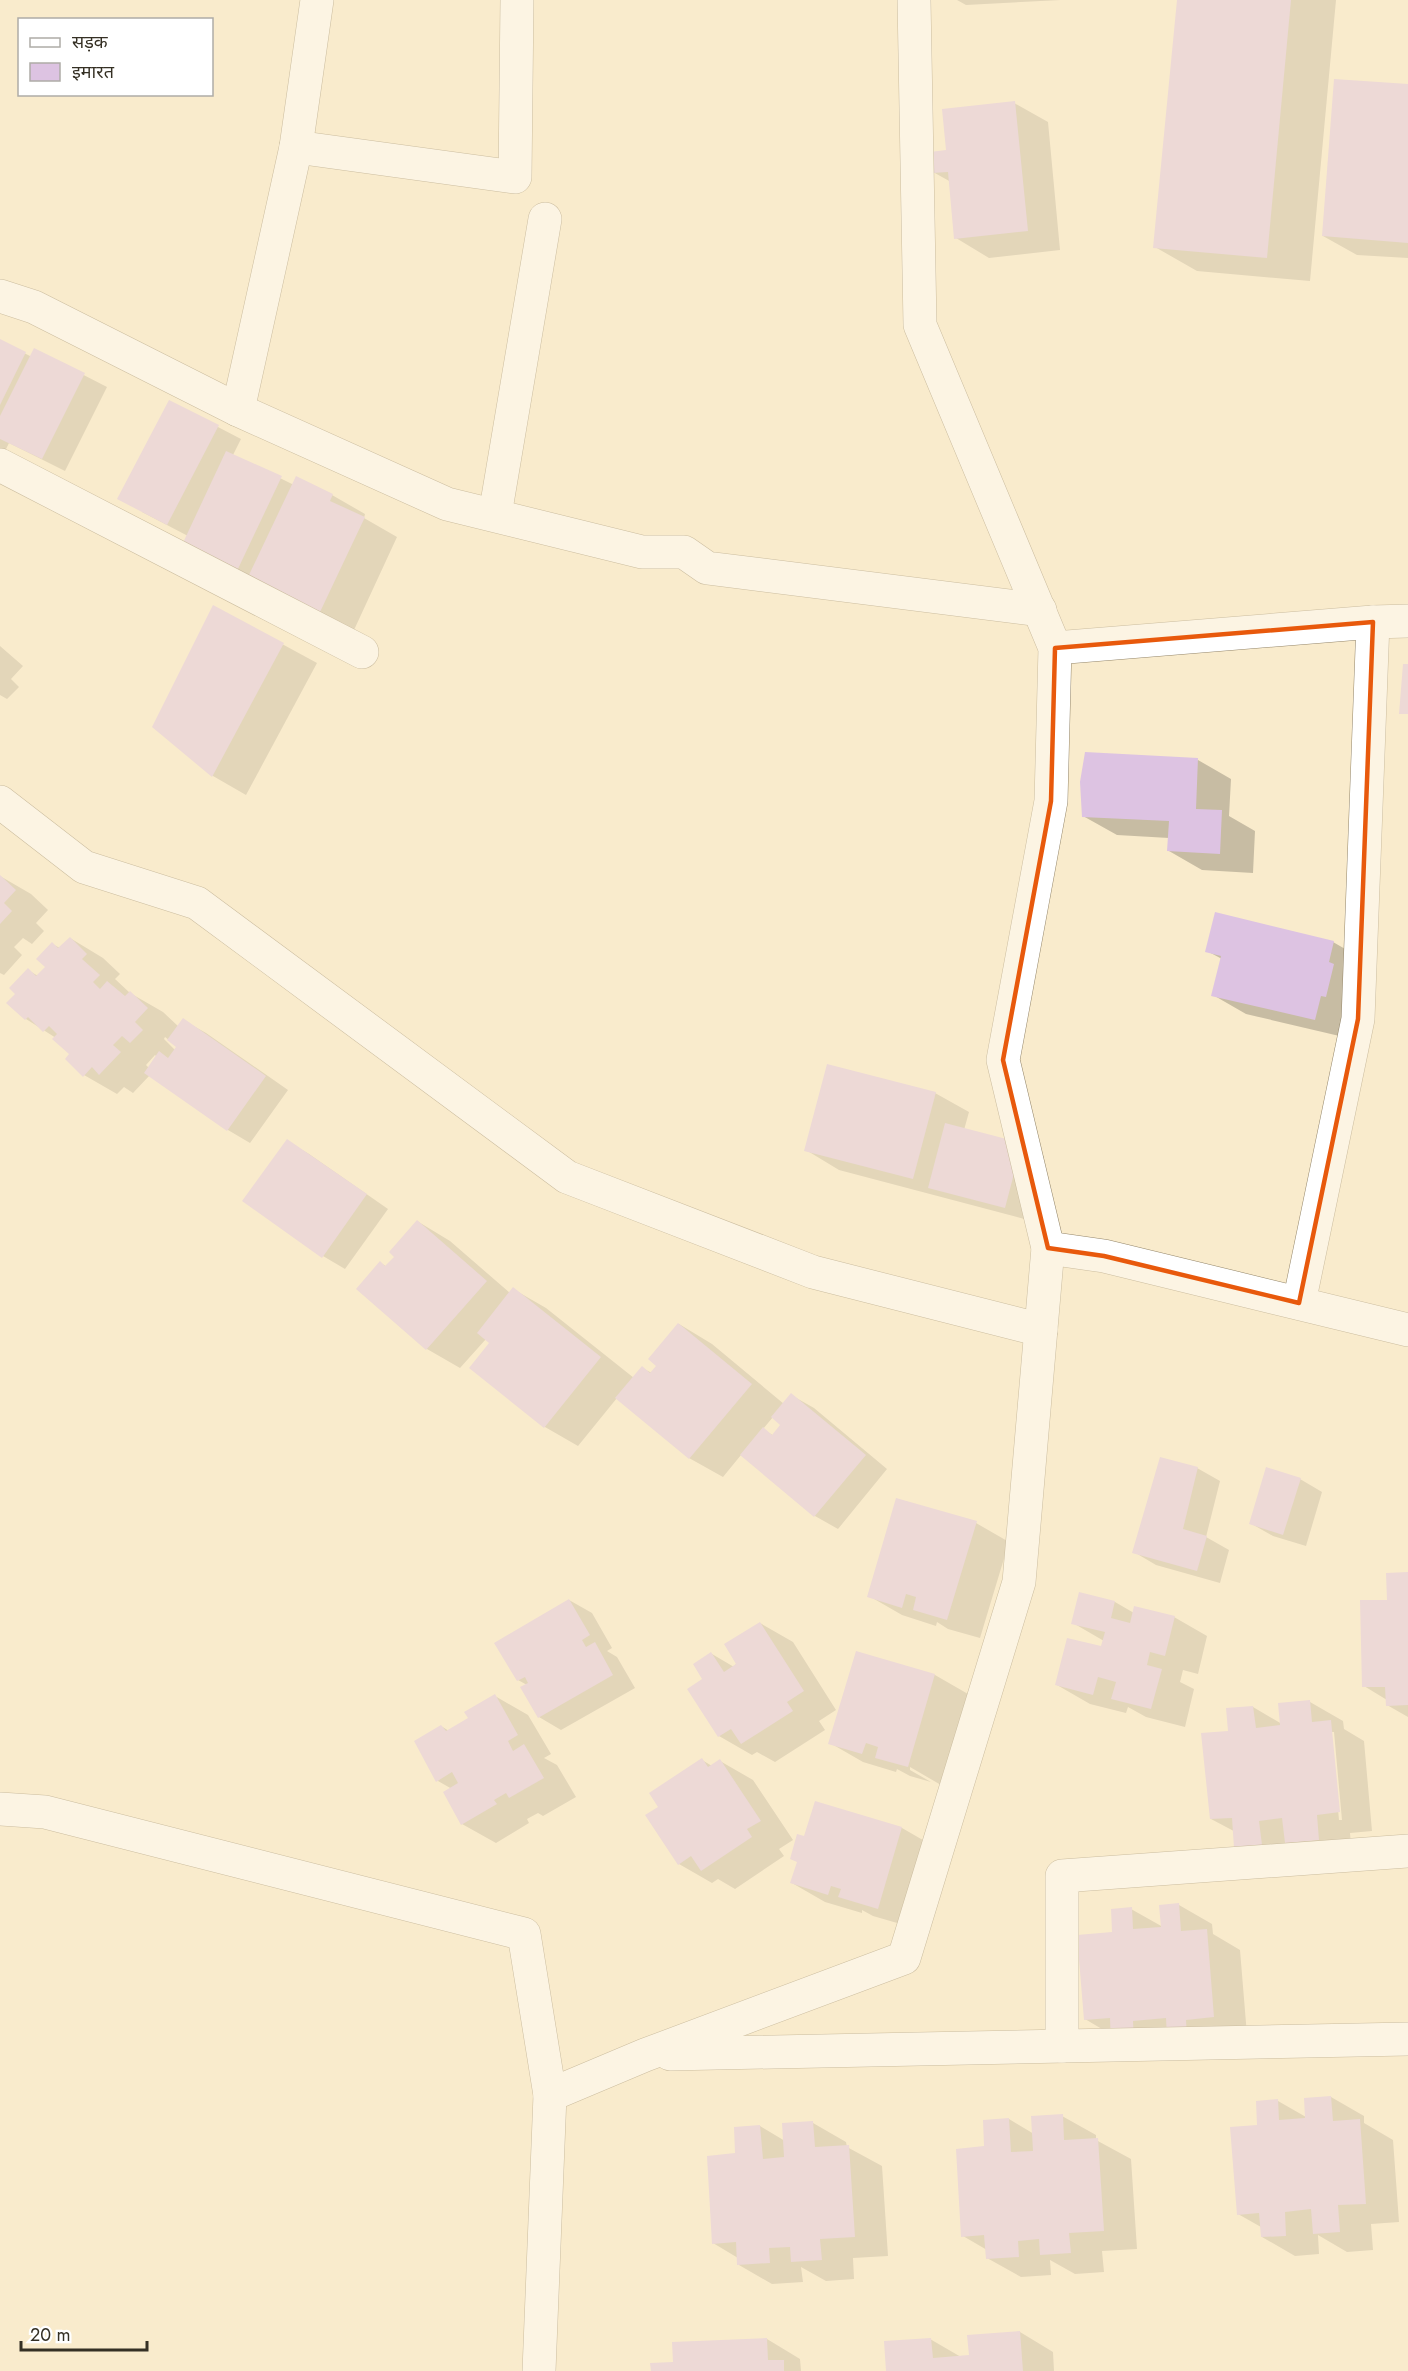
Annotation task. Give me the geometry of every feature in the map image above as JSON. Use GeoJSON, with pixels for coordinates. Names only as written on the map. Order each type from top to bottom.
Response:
{"type":"FeatureCollection","features":[{"type":"Feature","properties":{"kind":"street"},"geometry":{"type":"LineString","coordinates":[[238,410],[296,147],[317,0]]}},
{"type":"Feature","properties":{"kind":"street"},"geometry":{"type":"LineString","coordinates":[[296,147],[515,177],[517,0]]}},
{"type":"Feature","properties":{"kind":"street"},"geometry":{"type":"LineString","coordinates":[[550,2095],[645,2055],[904,1958],[1018,1582],[1048,1248],[1003,1060],[1051,801],[1055,648],[920,325],[914,0]]}},
{"type":"Feature","properties":{"kind":"street"},"geometry":{"type":"LineString","coordinates":[[495,515],[544,219]]}},
{"type":"Feature","properties":{"kind":"street"},"geometry":{"type":"LineString","coordinates":[[0,296],[34,307],[238,410],[447,504],[642,552],[684,552],[707,568],[1040,610]]}},
{"type":"Feature","properties":{"kind":"street"},"geometry":{"type":"LineString","coordinates":[[0,465],[362,652]]}},
{"type":"Feature","properties":{"kind":"street"},"geometry":{"type":"LineString","coordinates":[[1055,648],[1408,621]]}},
{"type":"Feature","properties":{"kind":"street"},"geometry":{"type":"LineString","coordinates":[[1299,1304],[1358,1019],[1372,622]]}},
{"type":"Feature","properties":{"kind":"street"},"geometry":{"type":"LineString","coordinates":[[0,802],[84,867],[197,903],[567,1177],[813,1272],[1041,1330]]}},
{"type":"Feature","properties":{"kind":"street"},"geometry":{"type":"LineString","coordinates":[[1048,1248],[1104,1256],[1408,1330]]}},
{"type":"Feature","properties":{"kind":"street"},"geometry":{"type":"LineString","coordinates":[[0,1809],[45,1812],[524,1934],[550,2095],[539,2371]]}},
{"type":"Feature","properties":{"kind":"street"},"geometry":{"type":"LineString","coordinates":[[1062,2046],[1062,1876],[1408,1851]]}},
{"type":"Feature","properties":{"kind":"street"},"geometry":{"type":"LineString","coordinates":[[645,2055],[1408,2038]]}},
{"type":"Feature","properties":{"kind":"highlighted area"},"geometry":{"type":"Polygon","coordinates":[[[1373,622],[1358,1019],[1299,1303],[1104,1256],[1048,1248],[1003,1060],[1051,801],[1055,648],[1373,622]]]}},
{"type":"Feature","properties":{"kind":"building"},"geometry":{"type":"Polygon","coordinates":[[[1177,0],[1291,0],[1267,258],[1153,248],[1177,0]]]}},
{"type":"Feature","properties":{"kind":"building"},"geometry":{"type":"Polygon","coordinates":[[[1334,79],[1408,84],[1408,243],[1322,236],[1334,79]]]}},
{"type":"Feature","properties":{"kind":"building"},"geometry":{"type":"Polygon","coordinates":[[[1015,101],[1028,231],[954,239],[948,172],[932,173],[930,152],[946,150],[942,109],[1015,101]]]}},
{"type":"Feature","properties":{"kind":"building"},"geometry":{"type":"Polygon","coordinates":[[[0,339],[26,352],[0,405],[0,339]]]}},
{"type":"Feature","properties":{"kind":"building"},"geometry":{"type":"Polygon","coordinates":[[[34,348],[85,373],[42,459],[0,439],[0,416],[34,348]]]}},
{"type":"Feature","properties":{"kind":"building"},"geometry":{"type":"Polygon","coordinates":[[[169,400],[219,425],[167,525],[117,499],[169,400]]]}},
{"type":"Feature","properties":{"kind":"building"},"geometry":{"type":"Polygon","coordinates":[[[226,451],[282,476],[236,573],[181,547],[226,451]]]}},
{"type":"Feature","properties":{"kind":"building"},"geometry":{"type":"Polygon","coordinates":[[[296,476],[333,494],[330,501],[365,517],[320,612],[248,577],[296,476]]]}},
{"type":"Feature","properties":{"kind":"building"},"geometry":{"type":"Polygon","coordinates":[[[213,605],[284,643],[212,777],[152,727],[213,605]]]}},
{"type":"Feature","properties":{"kind":"building"},"geometry":{"type":"Polygon","coordinates":[[[1403,664],[1408,664],[1408,714],[1399,714],[1403,664]]]}},
{"type":"Feature","properties":{"kind":"building"},"geometry":{"type":"Polygon","coordinates":[[[1085,752],[1198,758],[1196,809],[1222,810],[1220,854],[1167,851],[1169,821],[1082,817],[1080,782],[1085,752]]]}},
{"type":"Feature","properties":{"kind":"building"},"geometry":{"type":"Polygon","coordinates":[[[0,875],[16,890],[4,903],[12,911],[0,924],[0,875]]]}},
{"type":"Feature","properties":{"kind":"building"},"geometry":{"type":"Polygon","coordinates":[[[1215,912],[1334,941],[1329,962],[1334,964],[1326,997],[1321,996],[1315,1020],[1211,996],[1221,956],[1205,952],[1215,912]]]}},
{"type":"Feature","properties":{"kind":"building"},"geometry":{"type":"Polygon","coordinates":[[[70,937],[87,954],[82,959],[100,975],[93,982],[100,989],[107,981],[125,996],[130,991],[148,1008],[135,1022],[143,1030],[130,1043],[122,1036],[113,1045],[121,1052],[99,1075],[92,1067],[83,1077],[65,1059],[69,1054],[52,1039],[57,1034],[49,1026],[43,1032],[28,1017],[25,1020],[6,1003],[15,994],[9,988],[28,968],[36,976],[45,967],[36,959],[52,942],[58,948],[70,937]]]}},
{"type":"Feature","properties":{"kind":"building"},"geometry":{"type":"Polygon","coordinates":[[[183,1018],[266,1076],[227,1131],[144,1073],[159,1051],[168,1058],[176,1047],[167,1040],[183,1018]]]}},
{"type":"Feature","properties":{"kind":"building"},"geometry":{"type":"Polygon","coordinates":[[[827,1064],[936,1092],[913,1179],[804,1151],[827,1064]]]}},
{"type":"Feature","properties":{"kind":"building"},"geometry":{"type":"Polygon","coordinates":[[[945,1123],[1022,1143],[1005,1208],[928,1188],[945,1123]]]}},
{"type":"Feature","properties":{"kind":"building"},"geometry":{"type":"Polygon","coordinates":[[[287,1139],[367,1194],[322,1258],[242,1201],[287,1139]]]}},
{"type":"Feature","properties":{"kind":"building"},"geometry":{"type":"Polygon","coordinates":[[[417,1220],[487,1281],[426,1350],[356,1289],[380,1261],[385,1266],[394,1257],[389,1252],[417,1220]]]}},
{"type":"Feature","properties":{"kind":"building"},"geometry":{"type":"Polygon","coordinates":[[[513,1287],[601,1357],[544,1428],[469,1368],[489,1343],[477,1333],[513,1287]]]}},
{"type":"Feature","properties":{"kind":"building"},"geometry":{"type":"Polygon","coordinates":[[[678,1323],[752,1384],[689,1459],[615,1398],[642,1366],[650,1373],[656,1366],[648,1359],[678,1323]]]}},
{"type":"Feature","properties":{"kind":"building"},"geometry":{"type":"Polygon","coordinates":[[[791,1393],[866,1455],[814,1517],[740,1455],[763,1427],[772,1435],[780,1425],[771,1417],[791,1393]]]}},
{"type":"Feature","properties":{"kind":"building"},"geometry":{"type":"Polygon","coordinates":[[[1160,1457],[1198,1467],[1183,1529],[1207,1536],[1197,1571],[1132,1553],[1160,1457]]]}},
{"type":"Feature","properties":{"kind":"building"},"geometry":{"type":"Polygon","coordinates":[[[1266,1467],[1301,1478],[1283,1535],[1249,1524],[1266,1467]]]}},
{"type":"Feature","properties":{"kind":"building"},"geometry":{"type":"Polygon","coordinates":[[[896,1498],[977,1521],[947,1620],[913,1610],[916,1597],[906,1594],[902,1608],[867,1597],[896,1498]]]}},
{"type":"Feature","properties":{"kind":"building"},"geometry":{"type":"Polygon","coordinates":[[[1408,1572],[1408,1705],[1386,1706],[1385,1687],[1362,1687],[1360,1600],[1387,1600],[1386,1573],[1408,1572]]]}},
{"type":"Feature","properties":{"kind":"building"},"geometry":{"type":"Polygon","coordinates":[[[1079,1592],[1115,1601],[1111,1618],[1130,1623],[1134,1606],[1175,1616],[1165,1656],[1150,1652],[1147,1665],[1162,1669],[1151,1709],[1111,1699],[1116,1682],[1098,1677],[1093,1695],[1055,1685],[1067,1638],[1101,1646],[1105,1632],[1071,1624],[1079,1592]]]}},
{"type":"Feature","properties":{"kind":"building"},"geometry":{"type":"Polygon","coordinates":[[[569,1599],[590,1635],[582,1640],[586,1647],[595,1642],[613,1675],[538,1718],[520,1687],[528,1683],[525,1677],[517,1681],[494,1643],[569,1599]]]}},
{"type":"Feature","properties":{"kind":"building"},"geometry":{"type":"Polygon","coordinates":[[[760,1622],[804,1691],[787,1702],[793,1711],[741,1744],[731,1729],[718,1737],[687,1689],[702,1679],[693,1664],[711,1652],[724,1672],[736,1664],[724,1644],[760,1622]]]}},
{"type":"Feature","properties":{"kind":"building"},"geometry":{"type":"Polygon","coordinates":[[[856,1651],[935,1674],[908,1767],[875,1758],[878,1747],[866,1743],[862,1754],[828,1744],[856,1651]]]}},
{"type":"Feature","properties":{"kind":"building"},"geometry":{"type":"Polygon","coordinates":[[[495,1694],[518,1735],[508,1741],[513,1751],[524,1744],[544,1778],[509,1798],[506,1793],[494,1800],[497,1804],[461,1825],[443,1792],[458,1783],[452,1772],[436,1782],[414,1741],[441,1725],[446,1731],[468,1718],[464,1712],[495,1694]]]}},
{"type":"Feature","properties":{"kind":"building"},"geometry":{"type":"Polygon","coordinates":[[[1310,1700],[1312,1722],[1331,1720],[1340,1812],[1317,1815],[1319,1840],[1285,1843],[1282,1818],[1259,1821],[1262,1845],[1234,1848],[1232,1818],[1210,1819],[1201,1733],[1228,1731],[1226,1708],[1253,1706],[1256,1728],[1280,1725],[1278,1703],[1310,1700]]]}},
{"type":"Feature","properties":{"kind":"building"},"geometry":{"type":"Polygon","coordinates":[[[702,1758],[708,1767],[720,1759],[761,1821],[747,1829],[752,1837],[701,1871],[691,1856],[678,1865],[645,1815],[658,1807],[649,1793],[702,1758]]]}},
{"type":"Feature","properties":{"kind":"building"},"geometry":{"type":"Polygon","coordinates":[[[815,1801],[902,1827],[878,1909],[838,1897],[841,1889],[831,1886],[828,1895],[790,1883],[797,1862],[790,1859],[797,1834],[804,1836],[815,1801]]]}},
{"type":"Feature","properties":{"kind":"building"},"geometry":{"type":"Polygon","coordinates":[[[1179,1903],[1181,1931],[1207,1929],[1214,2017],[1186,2020],[1187,2037],[1167,2038],[1166,2018],[1133,2021],[1134,2041],[1111,2043],[1110,2018],[1084,2020],[1077,1935],[1112,1932],[1111,1909],[1132,1907],[1133,1929],[1161,1927],[1159,1905],[1179,1903]]]}},
{"type":"Feature","properties":{"kind":"building"},"geometry":{"type":"Polygon","coordinates":[[[1331,2096],[1333,2121],[1360,2119],[1366,2204],[1338,2205],[1340,2232],[1313,2234],[1311,2209],[1285,2212],[1286,2236],[1261,2237],[1259,2213],[1237,2215],[1230,2127],[1257,2125],[1256,2101],[1278,2099],[1279,2120],[1305,2118],[1304,2098],[1331,2096]]]}},
{"type":"Feature","properties":{"kind":"building"},"geometry":{"type":"Polygon","coordinates":[[[1063,2114],[1064,2140],[1098,2138],[1104,2231],[1069,2233],[1071,2253],[1040,2255],[1039,2239],[1018,2241],[1019,2257],[986,2259],[984,2235],[961,2237],[956,2149],[984,2146],[983,2120],[1009,2118],[1011,2152],[1033,2151],[1031,2116],[1063,2114]]]}},
{"type":"Feature","properties":{"kind":"building"},"geometry":{"type":"Polygon","coordinates":[[[813,2121],[815,2147],[849,2145],[855,2237],[820,2239],[822,2260],[791,2262],[790,2247],[769,2248],[770,2263],[737,2265],[736,2242],[712,2244],[707,2156],[735,2153],[734,2127],[760,2125],[763,2159],[784,2157],[782,2123],[813,2121]]]}},
{"type":"Feature","properties":{"kind":"building"},"geometry":{"type":"Polygon","coordinates":[[[1020,2331],[1023,2371],[886,2371],[884,2341],[931,2338],[933,2358],[969,2355],[967,2335],[1020,2331]]]}},
{"type":"Feature","properties":{"kind":"building"},"geometry":{"type":"Polygon","coordinates":[[[767,2338],[768,2360],[784,2360],[784,2371],[651,2371],[650,2363],[673,2362],[672,2342],[767,2338]]]}}]}
